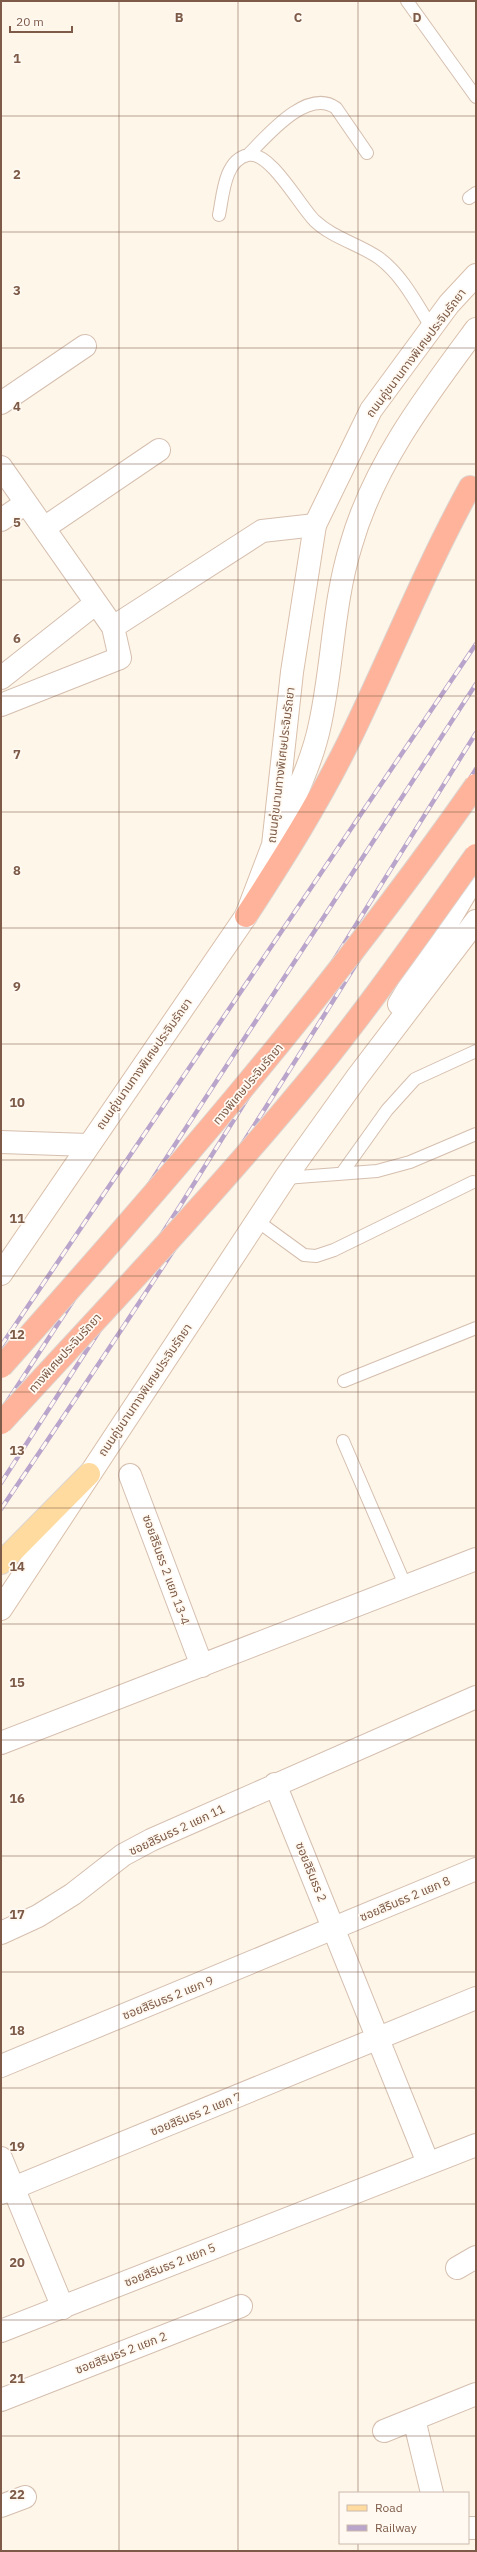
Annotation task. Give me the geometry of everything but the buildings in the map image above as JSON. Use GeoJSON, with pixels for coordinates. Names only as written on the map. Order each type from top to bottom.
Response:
{"type":"FeatureCollection","features":[{"type":"Feature","properties":{"kind":"highway"},"geometry":{"type":"LineString","coordinates":[[246,916],[312,812],[348,742],[443,536],[470,486]]}},
{"type":"Feature","properties":{"kind":"highway","name":"ทางพิเศษประจิมรัถยา"},"geometry":{"type":"LineString","coordinates":[[1,1367],[170,1176],[271,1057],[348,961],[476,785]]}},
{"type":"Feature","properties":{"kind":"highway","name":"ทางพิเศษประจิมรัถยา"},"geometry":{"type":"LineString","coordinates":[[1,1423],[216,1189],[301,1090],[384,984],[476,855]]}},
{"type":"Feature","properties":{"kind":"main road"},"geometry":{"type":"LineString","coordinates":[[1,1563],[89,1474]]}},
{"type":"Feature","properties":{"kind":"street","name":"ถนนคู่ขนานทางพิเศษประจิมรัถยา"},"geometry":{"type":"LineString","coordinates":[[1,1274],[246,916],[272,845],[292,672],[315,525],[371,410],[432,328],[476,275]]}},
{"type":"Feature","properties":{"kind":"street"},"geometry":{"type":"LineString","coordinates":[[272,845],[302,780],[320,725],[339,601],[351,544],[371,489],[389,455],[476,328]]}},
{"type":"Feature","properties":{"kind":"street"},"geometry":{"type":"LineString","coordinates":[[1,403],[84,346]]}},
{"type":"Feature","properties":{"kind":"street"},"geometry":{"type":"LineString","coordinates":[[44,528],[159,450]]}},
{"type":"Feature","properties":{"kind":"street"},"geometry":{"type":"LineString","coordinates":[[1,467],[113,628],[120,658],[1,705]]}},
{"type":"Feature","properties":{"kind":"street"},"geometry":{"type":"LineString","coordinates":[[1,520],[26,503]]}},
{"type":"Feature","properties":{"kind":"street"},"geometry":{"type":"LineString","coordinates":[[113,628],[262,531],[315,525]]}},
{"type":"Feature","properties":{"kind":"street"},"geometry":{"type":"LineString","coordinates":[[1,678],[96,603]]}},
{"type":"Feature","properties":{"kind":"street"},"geometry":{"type":"LineString","coordinates":[[358,1076],[476,875]]}},
{"type":"Feature","properties":{"kind":"street","name":"ถนนคู่ขนานทางพิเศษประจิมรัถยา"},"geometry":{"type":"LineString","coordinates":[[1,1609],[256,1220],[358,1076],[476,921]]}},
{"type":"Feature","properties":{"kind":"street"},"geometry":{"type":"LineString","coordinates":[[1,1142],[88,1145]]}},
{"type":"Feature","properties":{"kind":"street","name":"ซอยสิรินธร 2 แยก 13-4"},"geometry":{"type":"LineString","coordinates":[[130,1475],[202,1666]]}},
{"type":"Feature","properties":{"kind":"street"},"geometry":{"type":"LineString","coordinates":[[1,1743],[476,1560]]}},
{"type":"Feature","properties":{"kind":"street"},"geometry":{"type":"LineString","coordinates":[[275,1784],[476,1697]]}},
{"type":"Feature","properties":{"kind":"street","name":"ซอยสิรินธร 2"},"geometry":{"type":"LineString","coordinates":[[275,1784],[380,2039],[428,2163]]}},
{"type":"Feature","properties":{"kind":"street","name":"ซอยสิรินธร 2 แยก 11"},"geometry":{"type":"LineString","coordinates":[[1,1933],[38,1916],[73,1894],[123,1855],[275,1784]]}},
{"type":"Feature","properties":{"kind":"street","name":"ซอยสิรินธร 2 แยก 8"},"geometry":{"type":"LineString","coordinates":[[334,1929],[476,1869]]}},
{"type":"Feature","properties":{"kind":"street","name":"ซอยสิรินธร 2 แยก 9"},"geometry":{"type":"LineString","coordinates":[[1,2066],[334,1929]]}},
{"type":"Feature","properties":{"kind":"street","name":"ซอยสิรินธร 2 แยก 7"},"geometry":{"type":"LineString","coordinates":[[7,2191],[380,2039],[476,1998]]}},
{"type":"Feature","properties":{"kind":"street","name":"ซอยสิรินธร 2 แยก 5"},"geometry":{"type":"LineString","coordinates":[[1,2331],[63,2308],[428,2163],[474,2151]]}},
{"type":"Feature","properties":{"kind":"street"},"geometry":{"type":"LineString","coordinates":[[1,2158],[7,2191],[63,2308]]}},
{"type":"Feature","properties":{"kind":"street"},"geometry":{"type":"LineString","coordinates":[[457,2268],[476,2257]]}},
{"type":"Feature","properties":{"kind":"street","name":"ซอยสิรินธร 2 แยก 2"},"geometry":{"type":"LineString","coordinates":[[1,2400],[241,2306]]}},
{"type":"Feature","properties":{"kind":"street"},"geometry":{"type":"LineString","coordinates":[[384,2431],[476,2394]]}},
{"type":"Feature","properties":{"kind":"street"},"geometry":{"type":"LineString","coordinates":[[414,2419],[432,2492]]}},
{"type":"Feature","properties":{"kind":"street"},"geometry":{"type":"LineString","coordinates":[[1,2506],[25,2497]]}},
{"type":"Feature","properties":{"kind":"lane"},"geometry":{"type":"LineString","coordinates":[[407,1],[476,97]]}},
{"type":"Feature","properties":{"kind":"lane"},"geometry":{"type":"LineString","coordinates":[[219,215],[228,174],[236,161],[248,155],[278,124],[298,110],[309,105],[331,105],[336,108],[367,153]]}},
{"type":"Feature","properties":{"kind":"lane"},"geometry":{"type":"LineString","coordinates":[[248,155],[260,157],[275,170],[316,222],[377,257],[398,274],[432,328]]}},
{"type":"Feature","properties":{"kind":"lane"},"geometry":{"type":"LineString","coordinates":[[342,1173],[387,1110],[415,1079],[476,1051]]}},
{"type":"Feature","properties":{"kind":"lane"},"geometry":{"type":"LineString","coordinates":[[285,1178],[377,1171],[410,1162],[476,1134]]}},
{"type":"Feature","properties":{"kind":"lane"},"geometry":{"type":"LineString","coordinates":[[256,1220],[304,1255],[316,1256],[334,1250],[473,1182]]}},
{"type":"Feature","properties":{"kind":"lane"},"geometry":{"type":"LineString","coordinates":[[344,1381],[476,1328]]}},
{"type":"Feature","properties":{"kind":"lane"},"geometry":{"type":"LineString","coordinates":[[343,1441],[406,1588]]}},
{"type":"Feature","properties":{"kind":"railway"},"geometry":{"type":"LineString","coordinates":[[1,1346],[476,644]]}},
{"type":"Feature","properties":{"kind":"railway"},"geometry":{"type":"LineString","coordinates":[[1,1411],[476,684]]}},
{"type":"Feature","properties":{"kind":"railway"},"geometry":{"type":"LineString","coordinates":[[1,1483],[180,1206],[476,733]]}},
{"type":"Feature","properties":{"kind":"railway"},"geometry":{"type":"LineString","coordinates":[[1,1509],[184,1235],[361,956],[476,769]]}}]}
